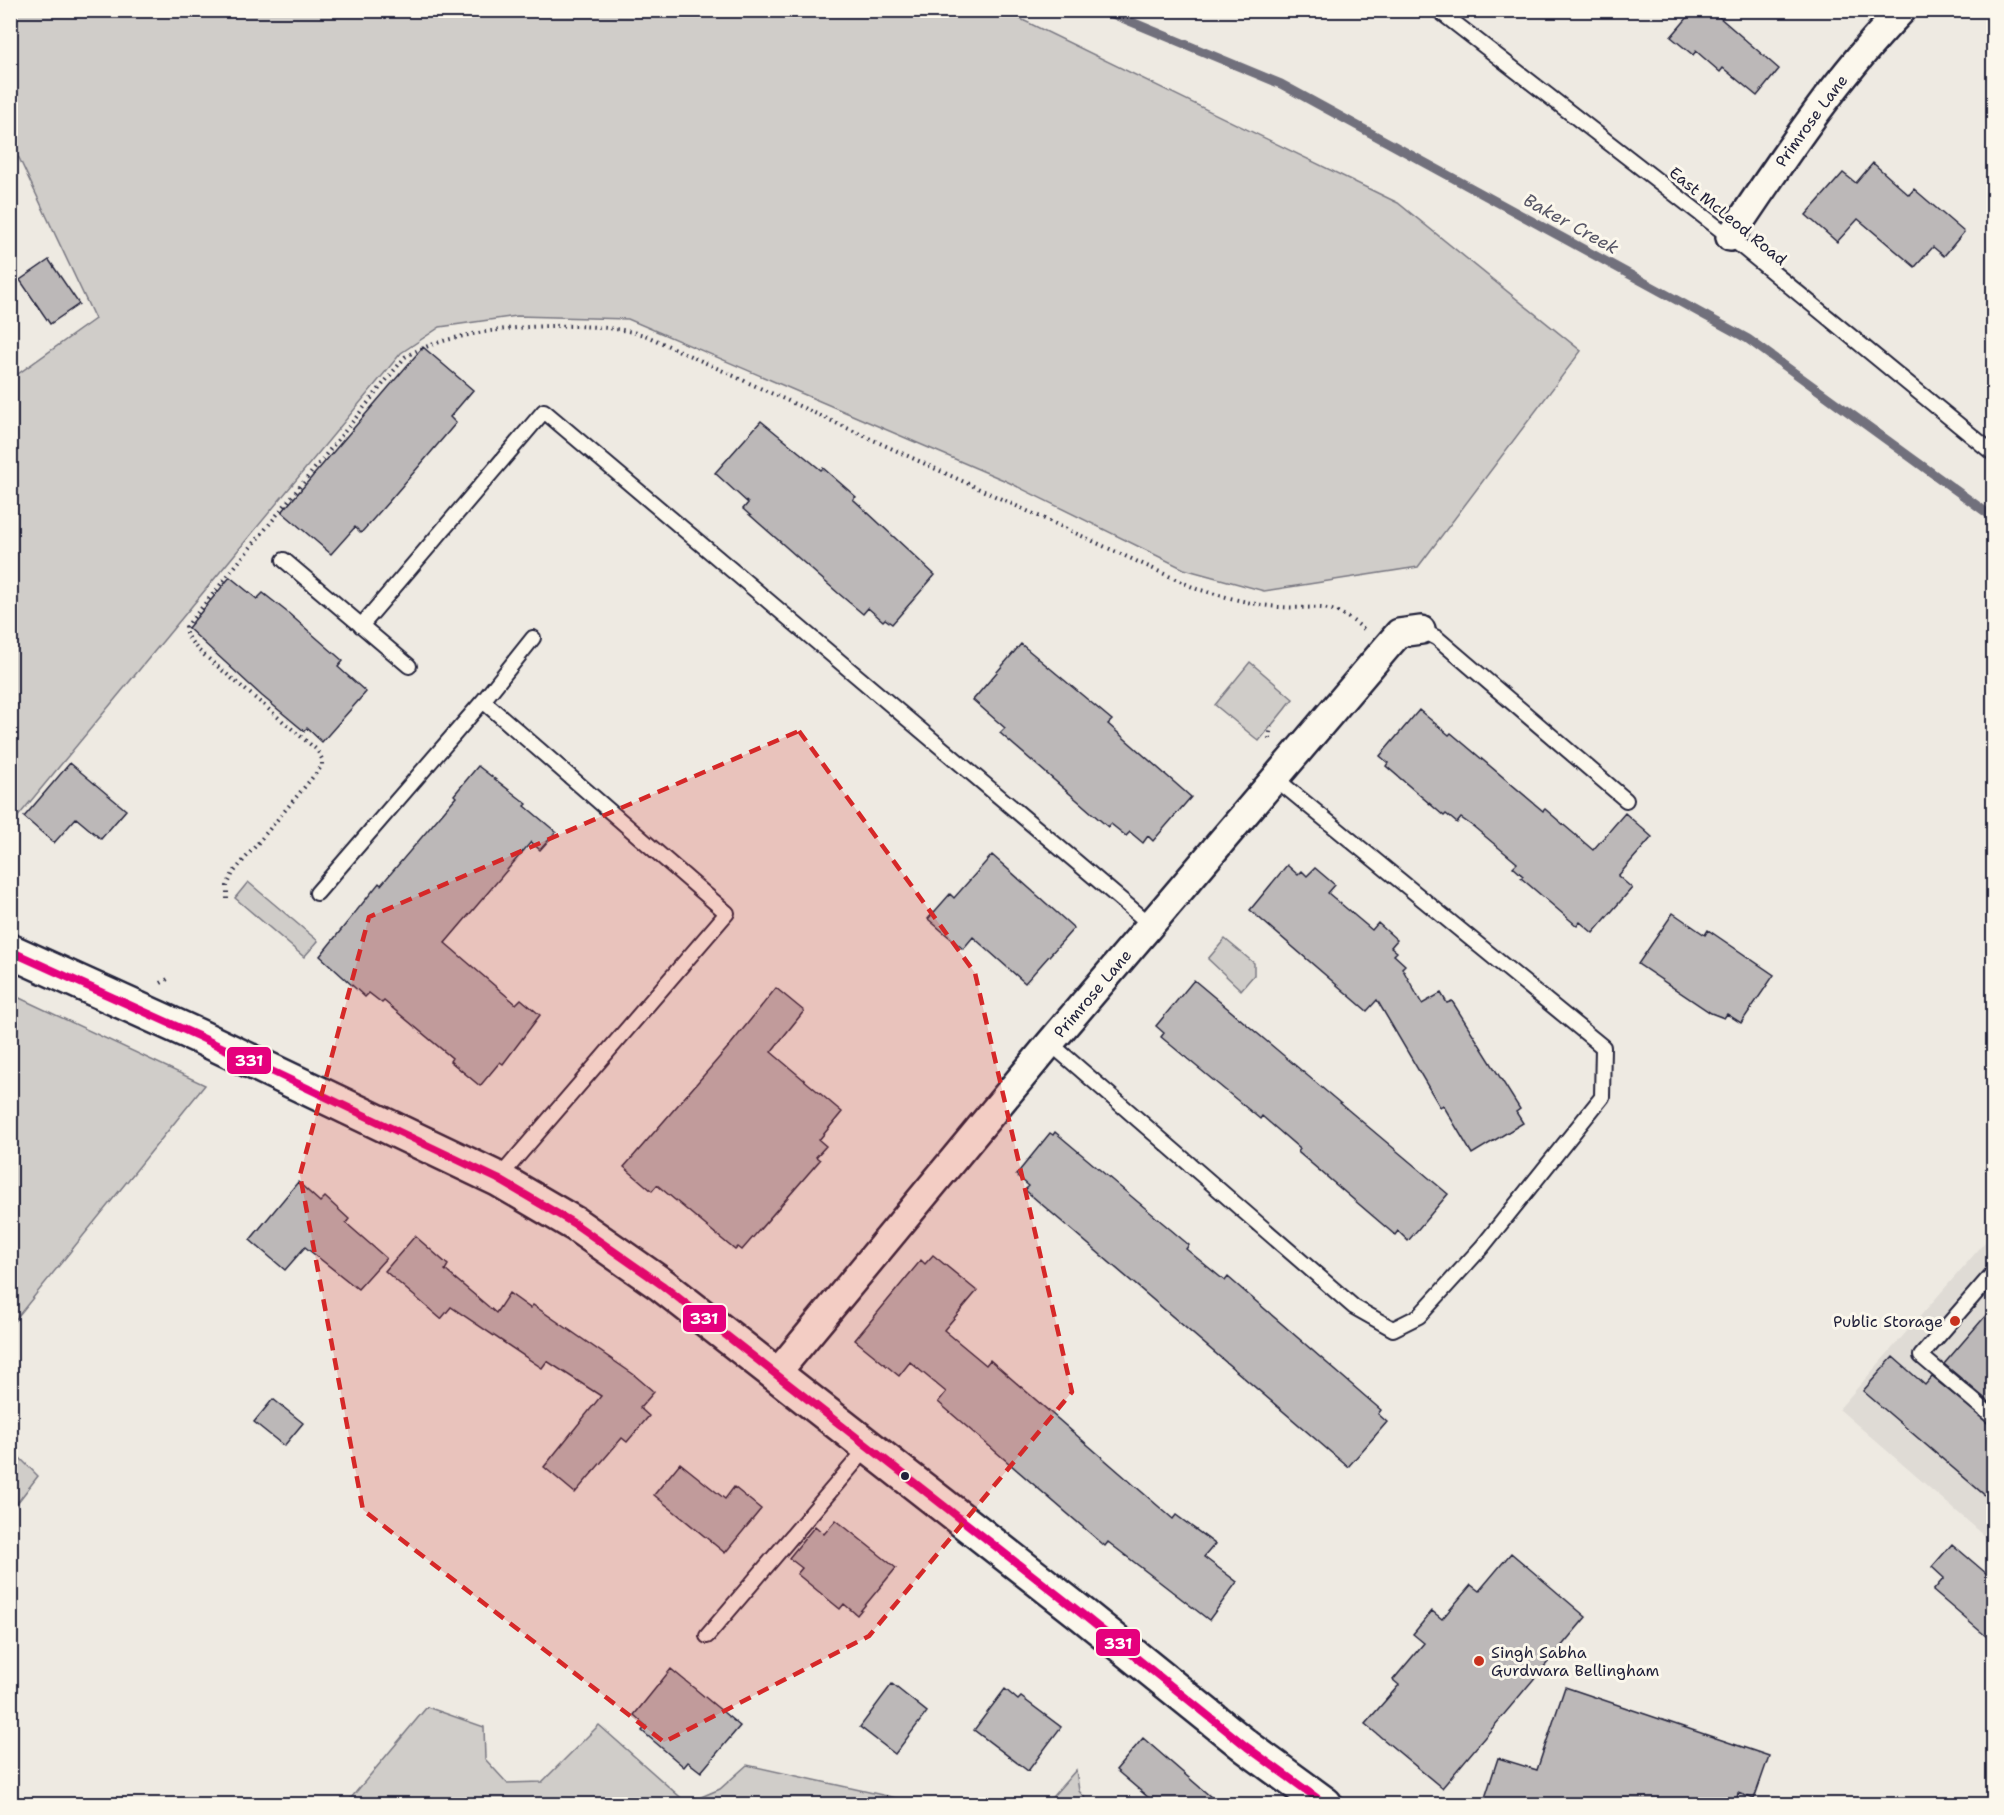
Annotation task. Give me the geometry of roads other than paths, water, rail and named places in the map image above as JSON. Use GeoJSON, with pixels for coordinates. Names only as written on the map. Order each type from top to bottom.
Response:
{"type":"FeatureCollection","features":[{"type":"Feature","properties":{"kind":"street","name":"Primrose Lane"},"geometry":{"type":"LineString","coordinates":[[1730,237],[1803,128],[1850,66],[1902,10]]}},
{"type":"Feature","properties":{"kind":"street","name":"Primrose Lane"},"geometry":{"type":"LineString","coordinates":[[776,1374],[1050,1043],[1152,926],[1399,633],[1421,630]]}},
{"type":"Feature","properties":{"kind":"street"},"geometry":{"type":"LineString","coordinates":[[10,951],[198,1036],[498,1179],[594,1238],[662,1285],[1082,1614],[1247,1747],[1325,1804]]}},
{"type":"Feature","properties":{"kind":"lane","name":"East McLeod Road"},"geometry":{"type":"LineString","coordinates":[[1438,10],[1730,237],[1994,454]]}},
{"type":"Feature","properties":{"kind":"lane"},"geometry":{"type":"LineString","coordinates":[[361,626],[544,411],[1152,926]]}},
{"type":"Feature","properties":{"kind":"lane"},"geometry":{"type":"LineString","coordinates":[[284,560],[409,666]]}},
{"type":"Feature","properties":{"kind":"lane"},"geometry":{"type":"LineString","coordinates":[[1421,630],[1437,638],[1626,800]]}},
{"type":"Feature","properties":{"kind":"lane"},"geometry":{"type":"LineString","coordinates":[[317,893],[483,701],[533,638]]}},
{"type":"Feature","properties":{"kind":"lane"},"geometry":{"type":"LineString","coordinates":[[483,701],[727,913],[498,1179]]}},
{"type":"Feature","properties":{"kind":"lane"},"geometry":{"type":"LineString","coordinates":[[1050,1043],[1354,1307],[1393,1329],[1419,1316],[1482,1246],[1602,1097],[1603,1047],[1276,779]]}},
{"type":"Feature","properties":{"kind":"lane"},"geometry":{"type":"LineString","coordinates":[[1990,1282],[1921,1356],[1994,1418]]}},
{"type":"Feature","properties":{"kind":"lane"},"geometry":{"type":"LineString","coordinates":[[706,1635],[868,1448]]}},
{"type":"Feature","properties":{"kind":"waterway","name":"Baker Creek"},"geometry":{"type":"LineString","coordinates":[[1103,10],[1281,84],[1748,339],[1994,518]]}},
{"type":"Feature","properties":{"kind":"place","name":"Public Storage"},"geometry":{"type":"Point","coordinates":[1955,1321]}},
{"type":"Feature","properties":{"kind":"place","name":"Singh Sabha Gurdwara Bellingham"},"geometry":{"type":"Point","coordinates":[1479,1661]}}]}
